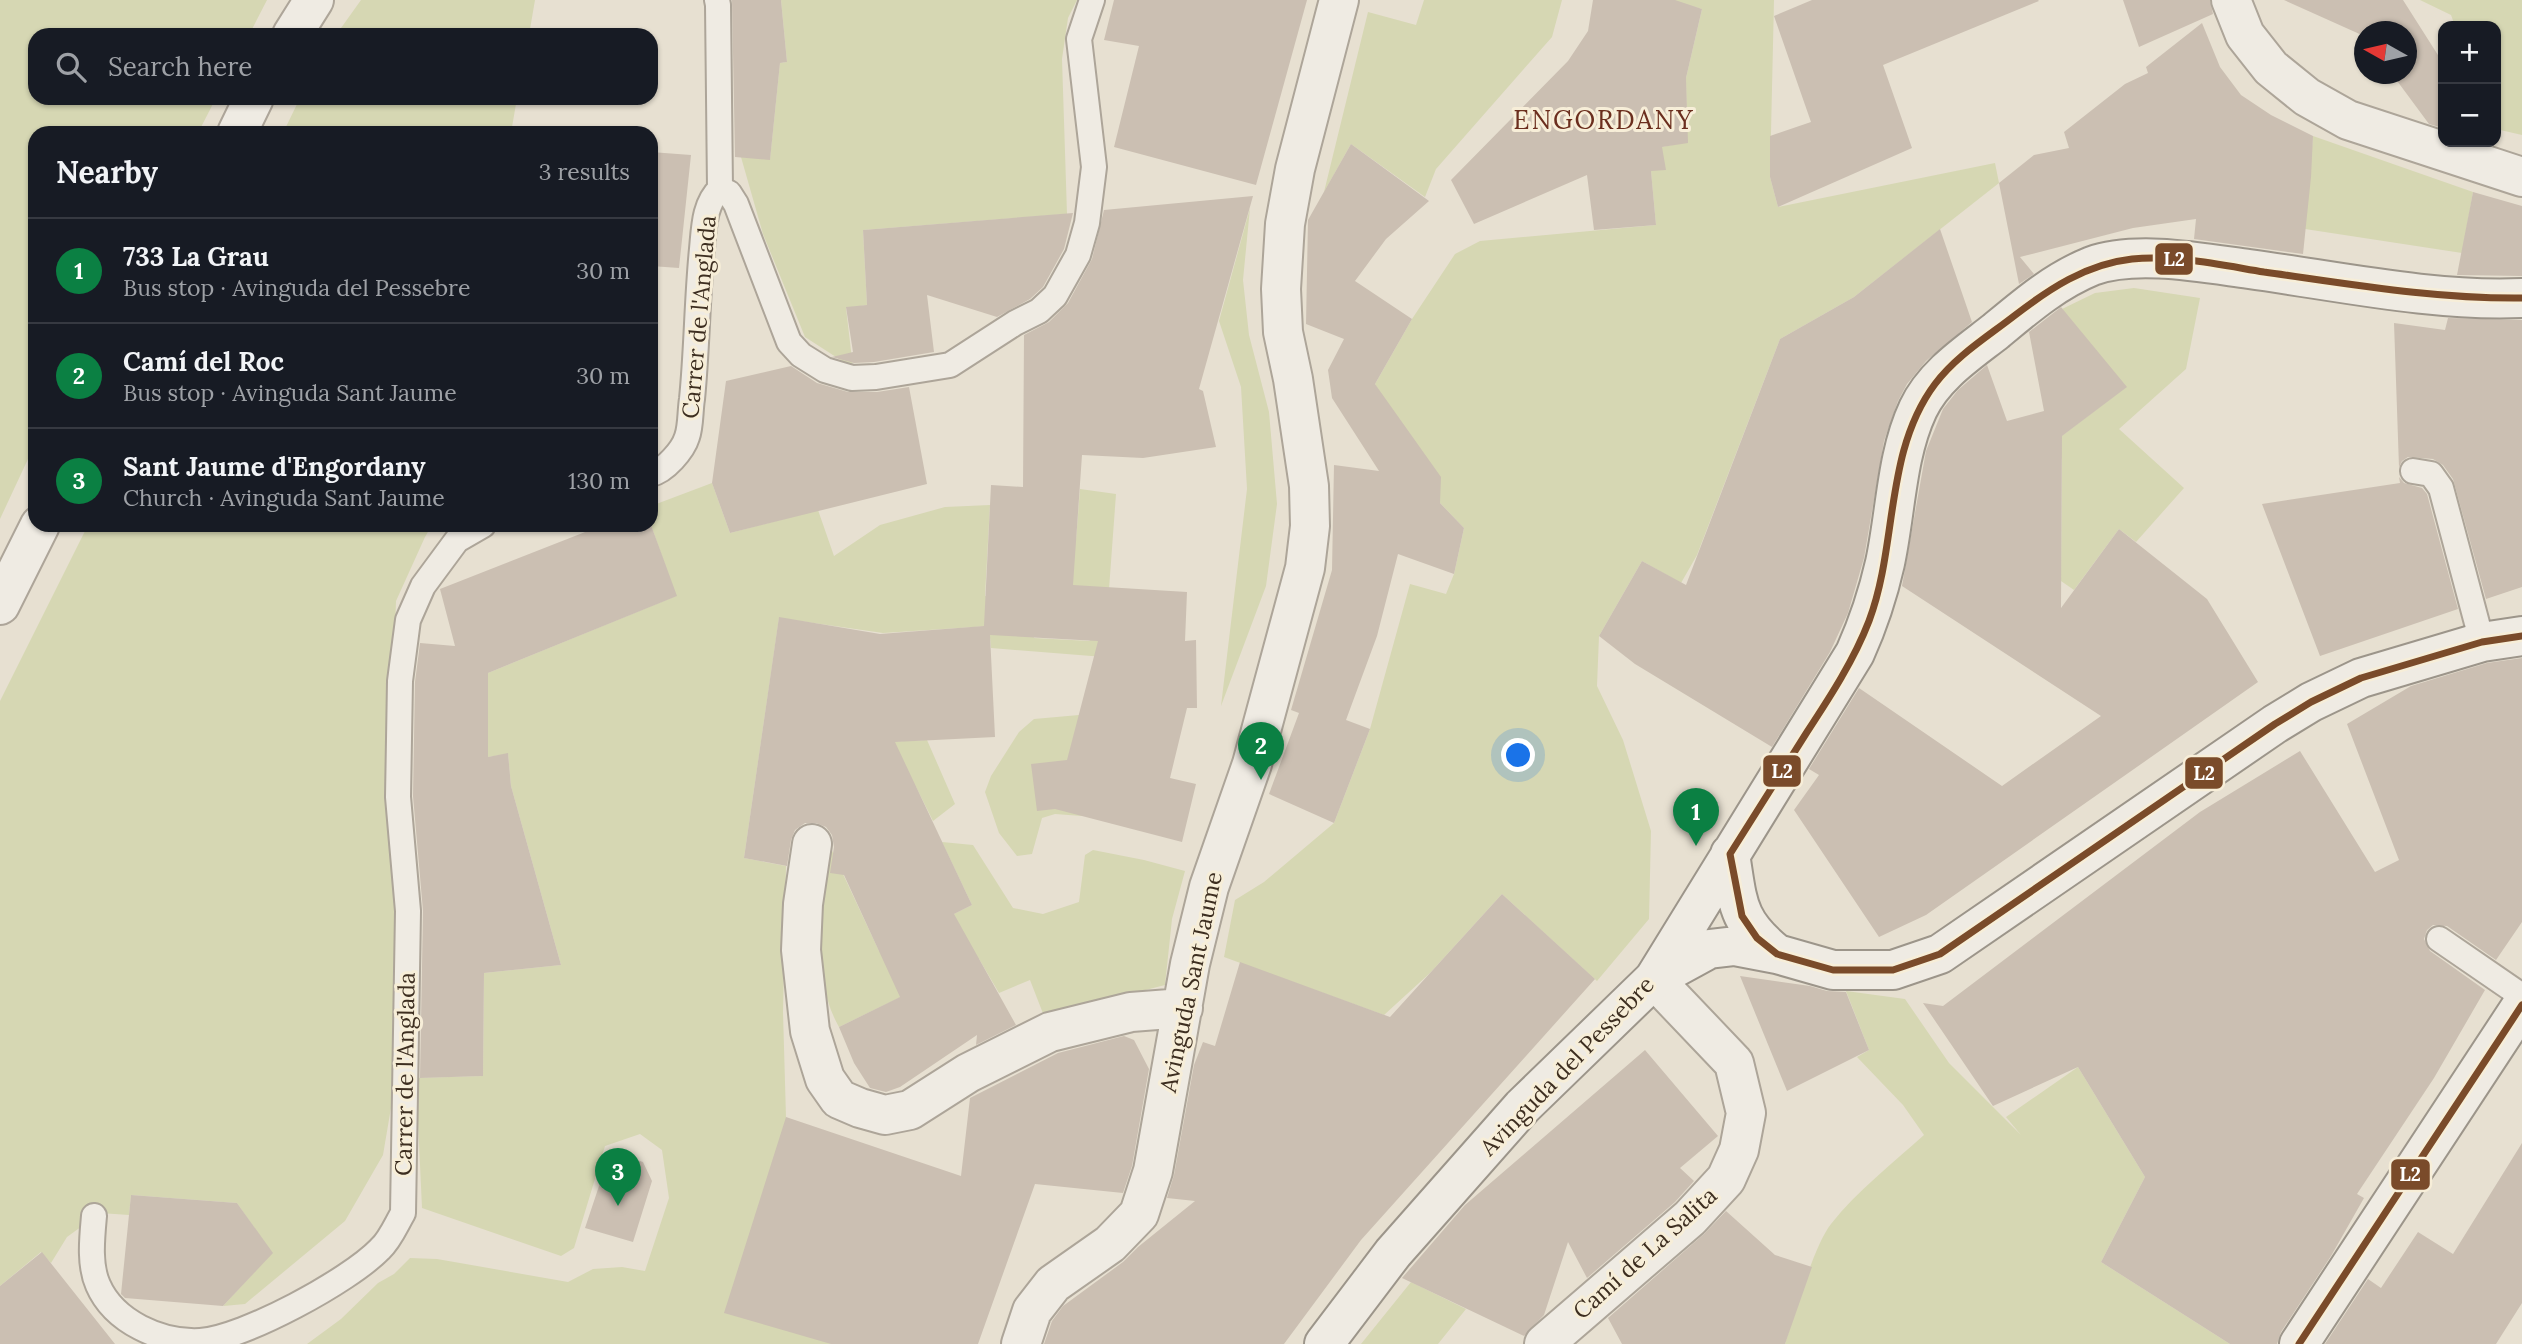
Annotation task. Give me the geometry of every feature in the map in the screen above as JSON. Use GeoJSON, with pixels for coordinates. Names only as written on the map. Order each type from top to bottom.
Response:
{"type":"FeatureCollection","features":[{"type":"Feature","properties":{"kind":"street"},"geometry":{"type":"LineString","coordinates":[[296,28],[314,0]]}},
{"type":"Feature","properties":{"kind":"street","name":"Avinguda Sant Jaume"},"geometry":{"type":"LineString","coordinates":[[1021,1344],[1032,1311],[1053,1284],[1110,1244],[1139,1214],[1153,1171],[1190,964],[1215,866],[1252,764],[1305,568],[1310,526],[1309,485],[1283,332],[1281,289],[1285,224],[1295,169],[1339,0]]}},
{"type":"Feature","properties":{"kind":"street"},"geometry":{"type":"LineString","coordinates":[[2231,0],[2245,35],[2271,68],[2307,97],[2348,120],[2522,177]]}},
{"type":"Feature","properties":{"kind":"street"},"geometry":{"type":"LineString","coordinates":[[240,126],[251,105]]}},
{"type":"Feature","properties":{"kind":"street","name":"Avinguda del Pessebre"},"geometry":{"type":"LineString","coordinates":[[1324,1344],[1393,1253],[1521,1107],[1654,979],[1855,653],[1878,593],[1886,562],[1903,453],[1910,428],[1920,404],[1952,366],[2051,286],[2094,266],[2133,259],[2181,260],[2455,297],[2522,298]]}},
{"type":"Feature","properties":{"kind":"street"},"geometry":{"type":"LineString","coordinates":[[0,605],[36,532]]}},
{"type":"Feature","properties":{"kind":"street"},"geometry":{"type":"LineString","coordinates":[[1654,979],[1709,949],[1735,946],[1777,954],[1833,970],[1893,970],[1940,954],[2311,702],[2361,678],[2482,642],[2522,636]]}},
{"type":"Feature","properties":{"kind":"street"},"geometry":{"type":"LineString","coordinates":[[812,844],[803,904],[801,950],[810,1031],[825,1079],[839,1099],[886,1115],[910,1110],[968,1073],[1050,1032],[1131,1012],[1183,1008]]}},
{"type":"Feature","properties":{"kind":"street"},"geometry":{"type":"LineString","coordinates":[[1730,854],[1742,916],[1757,938],[1777,954]]}},
{"type":"Feature","properties":{"kind":"street","name":"Camí de La Salita"},"geometry":{"type":"LineString","coordinates":[[1544,1344],[1690,1218],[1726,1178],[1739,1150],[1746,1113],[1734,1063],[1654,979]]}},
{"type":"Feature","properties":{"kind":"street"},"geometry":{"type":"LineString","coordinates":[[2299,1344],[2522,1005]]}},
{"type":"Feature","properties":{"kind":"lane","name":"Carrer de l'Anglada"},"geometry":{"type":"LineString","coordinates":[[658,471],[671,460],[687,437],[695,373],[705,221],[711,198],[720,189],[717,0]]}},
{"type":"Feature","properties":{"kind":"lane","name":"Carrer de l'Anglada"},"geometry":{"type":"LineString","coordinates":[[720,189],[729,193],[736,204],[789,342],[801,355],[825,370],[852,377],[876,377],[950,365],[1014,323],[1039,311],[1055,296],[1078,256],[1087,223],[1094,167],[1079,39],[1092,0]]}},
{"type":"Feature","properties":{"kind":"lane"},"geometry":{"type":"LineString","coordinates":[[2413,471],[2431,474],[2441,488],[2482,642]]}},
{"type":"Feature","properties":{"kind":"lane","name":"Carrer de l'Anglada"},"geometry":{"type":"LineString","coordinates":[[94,1216],[91,1249],[97,1284],[117,1313],[142,1329],[175,1339],[201,1341],[234,1332],[336,1284],[381,1248],[403,1213],[408,911],[398,797],[400,681],[408,620],[423,586],[457,540],[471,532]]}},
{"type":"Feature","properties":{"kind":"lane"},"geometry":{"type":"LineString","coordinates":[[2439,939],[2522,996]]}},
{"type":"Feature","properties":{"kind":"green space"},"geometry":{"type":"Polygon","coordinates":[[[0,0],[267,0],[253,28],[28,28],[28,105],[212,105],[202,126],[28,126],[28,459],[0,519],[0,0]]]}},
{"type":"Feature","properties":{"kind":"green space"},"geometry":{"type":"Polygon","coordinates":[[[361,0],[535,0],[530,28],[341,28],[361,0]]]}},
{"type":"Feature","properties":{"kind":"green space"},"geometry":{"type":"Polygon","coordinates":[[[781,0],[1077,0],[1068,18],[1062,59],[1067,214],[863,230],[867,305],[846,308],[853,368],[805,337],[763,234],[741,157],[770,159],[780,63],[787,62],[781,0]]]}},
{"type":"Feature","properties":{"kind":"green space"},"geometry":{"type":"Polygon","coordinates":[[[1424,0],[1562,0],[1552,37],[1436,169],[1425,197],[1351,144],[1324,192],[1368,12],[1416,25],[1424,0]]]}},
{"type":"Feature","properties":{"kind":"green space"},"geometry":{"type":"Polygon","coordinates":[[[1668,0],[1774,0],[1770,177],[1778,207],[1995,163],[1999,183],[1854,297],[1780,339],[1697,555],[1681,583],[1642,561],[1599,636],[1597,686],[1623,740],[1651,831],[1649,919],[1597,981],[1502,894],[1430,973],[1384,1015],[1224,957],[1235,900],[1264,882],[1334,823],[1370,729],[1410,584],[1446,594],[1454,574],[1464,528],[1440,503],[1375,384],[1412,319],[1455,254],[1480,241],[1656,225],[1651,171],[1662,147],[1687,142],[1686,78],[1702,9],[1668,0]]]}},
{"type":"Feature","properties":{"kind":"green space"},"geometry":{"type":"Polygon","coordinates":[[[2420,0],[2522,0],[2522,135],[2501,130],[2501,21],[2453,21],[2451,15],[2420,0]]]}},
{"type":"Feature","properties":{"kind":"green space"},"geometry":{"type":"Polygon","coordinates":[[[297,105],[516,105],[512,126],[286,126],[297,105]]]}},
{"type":"Feature","properties":{"kind":"green space"},"geometry":{"type":"Polygon","coordinates":[[[2313,136],[2473,192],[2462,253],[2305,229],[2313,136]]]}},
{"type":"Feature","properties":{"kind":"green space"},"geometry":{"type":"Polygon","coordinates":[[[1250,208],[1243,280],[1249,335],[1269,412],[1277,504],[1266,586],[1221,706],[1247,489],[1241,387],[1219,321],[1250,208]]]}},
{"type":"Feature","properties":{"kind":"green space"},"geometry":{"type":"Polygon","coordinates":[[[2134,288],[2200,298],[2186,369],[2119,429],[2184,488],[2136,542],[2119,529],[2074,590],[2061,581],[2062,460],[2055,441],[2126,387],[2062,309],[2095,293],[2134,288]]]}},
{"type":"Feature","properties":{"kind":"green space"},"geometry":{"type":"Polygon","coordinates":[[[712,483],[730,533],[818,510],[834,556],[880,525],[945,507],[990,505],[985,596],[1036,599],[1034,638],[1090,641],[1050,585],[1076,540],[1080,489],[1116,494],[1104,657],[991,648],[989,626],[883,633],[779,618],[744,858],[786,866],[783,1012],[786,1117],[831,1344],[307,1344],[341,1319],[378,1283],[394,1274],[410,1258],[437,1259],[568,1282],[593,1269],[622,1267],[645,1271],[669,1198],[662,1150],[640,1134],[605,1146],[574,1248],[561,1256],[422,1208],[416,1078],[483,1076],[484,973],[561,965],[511,786],[508,754],[488,757],[488,673],[676,596],[653,532],[658,532],[658,503],[712,483]]]}},
{"type":"Feature","properties":{"kind":"green space"},"geometry":{"type":"Polygon","coordinates":[[[84,532],[428,532],[396,601],[392,721],[398,919],[395,1084],[383,1155],[345,1221],[245,1304],[223,1306],[272,1253],[237,1203],[131,1195],[129,1215],[100,1213],[67,1237],[51,1263],[41,1252],[0,1286],[0,701],[84,532]]]}},
{"type":"Feature","properties":{"kind":"green space"},"geometry":{"type":"Polygon","coordinates":[[[1079,715],[1082,816],[1055,814],[1042,818],[1032,854],[1017,856],[999,833],[985,792],[991,776],[1019,732],[1034,719],[1079,715]]]}},
{"type":"Feature","properties":{"kind":"green space"},"geometry":{"type":"Polygon","coordinates":[[[927,740],[955,804],[933,821],[916,787],[884,742],[927,740]]]}},
{"type":"Feature","properties":{"kind":"green space"},"geometry":{"type":"Polygon","coordinates":[[[828,842],[879,951],[972,905],[942,842],[973,845],[1013,908],[1043,914],[1079,902],[1085,855],[1093,850],[1185,871],[1172,919],[1165,985],[1044,1016],[1030,980],[999,993],[979,959],[839,1027],[824,984],[821,961],[821,912],[828,842]]]}},
{"type":"Feature","properties":{"kind":"green space"},"geometry":{"type":"Polygon","coordinates":[[[1846,991],[1905,999],[1949,1063],[2021,1135],[2006,1117],[2078,1067],[2145,1177],[2101,1262],[2230,1344],[1785,1344],[1811,1264],[1831,1224],[1864,1189],[1924,1135],[1903,1105],[1857,1057],[1869,1050],[1846,991]]]}},
{"type":"Feature","properties":{"kind":"green space"},"geometry":{"type":"Polygon","coordinates":[[[1411,1282],[1466,1309],[1438,1344],[1361,1344],[1411,1282]]]}},
{"type":"Feature","properties":{"kind":"building"},"geometry":{"type":"Polygon","coordinates":[[[732,0],[781,0],[787,62],[780,63],[770,160],[735,157],[732,0]]]}},
{"type":"Feature","properties":{"kind":"building"},"geometry":{"type":"Polygon","coordinates":[[[1114,0],[1307,0],[1256,185],[1114,147],[1139,46],[1104,40],[1114,0]]]}},
{"type":"Feature","properties":{"kind":"building"},"geometry":{"type":"Polygon","coordinates":[[[1593,0],[1675,0],[1702,9],[1686,78],[1688,143],[1662,147],[1666,170],[1651,171],[1656,225],[1594,230],[1587,175],[1474,224],[1451,180],[1568,61],[1588,31],[1593,0]]]}},
{"type":"Feature","properties":{"kind":"building"},"geometry":{"type":"Polygon","coordinates":[[[1812,0],[2039,1],[1883,65],[1912,148],[1778,207],[1770,177],[1770,136],[1811,122],[1774,16],[1812,0]]]}},
{"type":"Feature","properties":{"kind":"building"},"geometry":{"type":"Polygon","coordinates":[[[2123,0],[2210,0],[2213,14],[2139,47],[2123,0]]]}},
{"type":"Feature","properties":{"kind":"building"},"geometry":{"type":"Polygon","coordinates":[[[2284,0],[2403,0],[2416,21],[2354,21],[2354,32],[2284,0]]]}},
{"type":"Feature","properties":{"kind":"building"},"geometry":{"type":"Polygon","coordinates":[[[2417,22],[2438,55],[2438,127],[2429,124],[2399,84],[2417,84],[2417,22]]]}},
{"type":"Feature","properties":{"kind":"building"},"geometry":{"type":"Polygon","coordinates":[[[2202,23],[2220,67],[2241,95],[2271,115],[2313,136],[2303,254],[2194,239],[2196,219],[2133,228],[2020,257],[2034,274],[2019,284],[1999,183],[2034,155],[2069,148],[2064,132],[2125,84],[2148,73],[2146,67],[2202,23]]]}},
{"type":"Feature","properties":{"kind":"building"},"geometry":{"type":"Polygon","coordinates":[[[1351,144],[1429,201],[1386,239],[1355,281],[1412,319],[1375,384],[1441,477],[1440,503],[1464,528],[1454,574],[1398,554],[1377,636],[1346,720],[1370,729],[1334,823],[1269,794],[1299,713],[1291,710],[1332,570],[1334,465],[1379,471],[1332,398],[1328,370],[1344,339],[1306,324],[1308,220],[1351,144]]]}},
{"type":"Feature","properties":{"kind":"building"},"geometry":{"type":"Polygon","coordinates":[[[658,153],[691,155],[679,268],[658,266],[658,153]]]}},
{"type":"Feature","properties":{"kind":"building"},"geometry":{"type":"Polygon","coordinates":[[[2473,192],[2522,206],[2522,276],[2457,275],[2473,192]]]}},
{"type":"Feature","properties":{"kind":"building"},"geometry":{"type":"Polygon","coordinates":[[[1253,196],[1199,389],[1203,391],[1216,447],[1143,458],[1082,455],[1073,585],[1187,592],[1185,641],[1196,640],[1197,708],[1187,708],[1170,778],[1196,784],[1182,842],[1055,809],[1037,811],[1031,764],[1067,760],[1098,641],[990,635],[995,737],[895,742],[972,905],[954,914],[1016,1025],[976,1045],[977,1035],[900,1087],[886,1092],[870,1088],[854,1063],[839,1027],[900,997],[844,875],[830,873],[834,847],[832,835],[826,827],[805,823],[795,830],[787,866],[744,858],[779,617],[880,634],[984,626],[991,485],[1023,487],[1024,335],[1049,322],[1068,303],[1092,259],[1104,210],[1253,196]]]}},
{"type":"Feature","properties":{"kind":"building"},"geometry":{"type":"Polygon","coordinates":[[[1073,213],[1064,249],[1043,287],[1030,299],[997,317],[927,295],[934,352],[854,363],[832,357],[853,352],[846,307],[867,305],[863,230],[1073,213]]]}},
{"type":"Feature","properties":{"kind":"building"},"geometry":{"type":"Polygon","coordinates":[[[1940,229],[1972,322],[1926,361],[1907,384],[1898,401],[1884,441],[1864,558],[1848,613],[1830,652],[1772,747],[1635,664],[1599,636],[1642,561],[1686,585],[1780,339],[1854,297],[1940,229]]]}},
{"type":"Feature","properties":{"kind":"building"},"geometry":{"type":"Polygon","coordinates":[[[2061,307],[2127,387],[2062,436],[2061,608],[2119,529],[2207,599],[2258,682],[1926,915],[1879,937],[1794,810],[1819,775],[1809,769],[1859,688],[2002,786],[2101,716],[1902,586],[1926,451],[1943,409],[1958,390],[1987,365],[2007,421],[2044,411],[2029,332],[2061,307]]]}},
{"type":"Feature","properties":{"kind":"building"},"geometry":{"type":"Polygon","coordinates":[[[2448,318],[2522,320],[2522,587],[2486,599],[2453,479],[2443,465],[2433,459],[2408,457],[2399,467],[2394,323],[2445,330],[2448,318]]]}},
{"type":"Feature","properties":{"kind":"building"},"geometry":{"type":"Polygon","coordinates":[[[791,366],[817,383],[848,392],[877,392],[909,387],[927,484],[730,533],[712,483],[726,381],[791,366]]]}},
{"type":"Feature","properties":{"kind":"building"},"geometry":{"type":"Polygon","coordinates":[[[2399,477],[2404,483],[2422,488],[2427,494],[2458,609],[2320,656],[2262,504],[2400,483],[2399,477]]]}},
{"type":"Feature","properties":{"kind":"building"},"geometry":{"type":"Polygon","coordinates":[[[585,532],[654,532],[677,596],[488,673],[488,757],[508,753],[511,786],[561,965],[484,973],[483,1076],[420,1078],[423,911],[413,796],[415,682],[420,643],[455,646],[440,589],[585,532]]]}},
{"type":"Feature","properties":{"kind":"building"},"geometry":{"type":"Polygon","coordinates":[[[2522,658],[2522,922],[2496,960],[2447,926],[2433,925],[2427,930],[2424,939],[2430,951],[2485,990],[2434,1078],[2357,1194],[2364,1198],[2331,1256],[2281,1332],[2277,1344],[2230,1344],[2101,1262],[2145,1177],[2078,1067],[1993,1106],[1923,1003],[1943,1006],[2200,812],[2300,751],[2375,872],[2399,860],[2347,724],[2411,686],[2487,663],[2522,658]]]}},
{"type":"Feature","properties":{"kind":"building"},"geometry":{"type":"Polygon","coordinates":[[[1502,894],[1595,979],[1361,1240],[1284,1344],[1044,1344],[1052,1321],[1063,1306],[1123,1262],[1195,1201],[1167,1198],[1174,1175],[1194,1065],[1203,1042],[1215,1046],[1240,962],[1390,1017],[1502,894]]]}},
{"type":"Feature","properties":{"kind":"building"},"geometry":{"type":"Polygon","coordinates":[[[1740,976],[1846,992],[1869,1050],[1787,1091],[1740,976]]]}},
{"type":"Feature","properties":{"kind":"building"},"geometry":{"type":"Polygon","coordinates":[[[1124,1036],[1134,1040],[1149,1069],[1132,1166],[1123,1193],[1035,1184],[978,1344],[831,1344],[724,1313],[786,1117],[961,1176],[970,1098],[1058,1053],[1124,1036]]]}},
{"type":"Feature","properties":{"kind":"building"},"geometry":{"type":"Polygon","coordinates":[[[1645,1050],[1718,1136],[1680,1168],[1694,1181],[1675,1202],[1587,1278],[1568,1242],[1544,1315],[1524,1336],[1402,1278],[1465,1205],[1645,1050]]]}},
{"type":"Feature","properties":{"kind":"building"},"geometry":{"type":"Polygon","coordinates":[[[2522,1143],[2522,1303],[2496,1344],[2325,1344],[2368,1279],[2381,1288],[2418,1232],[2453,1254],[2522,1143]]]}},
{"type":"Feature","properties":{"kind":"building"},"geometry":{"type":"Polygon","coordinates":[[[621,1158],[643,1162],[652,1181],[633,1242],[585,1228],[604,1171],[621,1158]]]}},
{"type":"Feature","properties":{"kind":"building"},"geometry":{"type":"Polygon","coordinates":[[[131,1195],[237,1203],[273,1253],[223,1306],[125,1298],[121,1294],[131,1195]]]}},
{"type":"Feature","properties":{"kind":"building"},"geometry":{"type":"Polygon","coordinates":[[[1726,1211],[1775,1255],[1812,1267],[1785,1344],[1622,1344],[1608,1318],[1704,1234],[1726,1211]]]}},
{"type":"Feature","properties":{"kind":"building"},"geometry":{"type":"Polygon","coordinates":[[[42,1252],[115,1344],[0,1344],[0,1286],[42,1252]]]}},
{"type":"Feature","properties":{"kind":"transit line","name":"L2"},"geometry":{"type":"LineString","coordinates":[[2522,298],[2393,290],[2198,261],[2132,259],[2099,266],[2069,279],[2041,296],[1972,347],[1935,384],[1907,439],[1899,469],[1878,591],[1856,650],[1833,692],[1730,854],[1742,916],[1757,938],[1777,954],[1833,970],[1893,970],[1940,954],[2311,702],[2361,678],[2482,642],[2522,636]]}},
{"type":"Feature","properties":{"kind":"transit line","name":"L2"},"geometry":{"type":"LineString","coordinates":[[2299,1344],[2522,1005]]}},
{"type":"Feature","properties":{"kind":"place","name":"Camí del Roc"},"geometry":{"type":"Point","coordinates":[1261,780]}},
{"type":"Feature","properties":{"kind":"place","name":"733 La Grau"},"geometry":{"type":"Point","coordinates":[1696,846]}},
{"type":"Feature","properties":{"kind":"place","name":"Sant Jaume d'Engordany"},"geometry":{"type":"Point","coordinates":[618,1206]}},
{"type":"Feature","properties":{"kind":"district","name":"ENGORDANY"},"geometry":{"type":"Point","coordinates":[1604,120]}}]}
